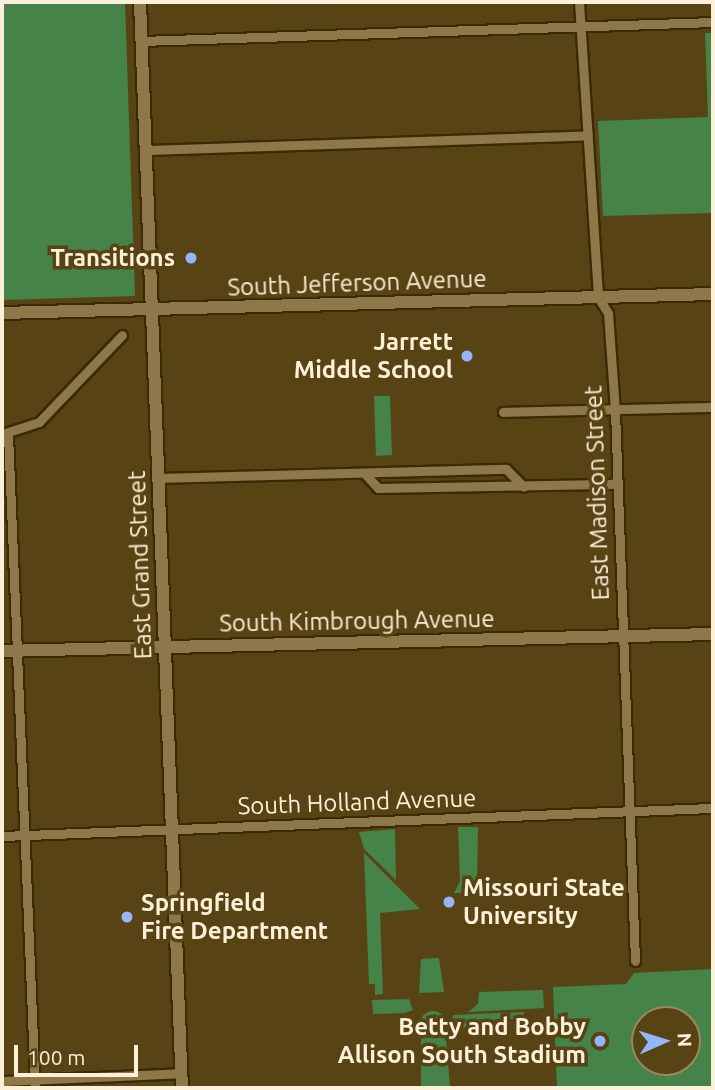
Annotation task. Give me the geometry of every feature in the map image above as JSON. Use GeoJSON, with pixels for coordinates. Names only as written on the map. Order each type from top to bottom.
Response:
{"type":"FeatureCollection","features":[{"type":"Feature","properties":{"kind":"main road","name":"East Grand Street"},"geometry":{"type":"LineString","coordinates":[[140,2],[182,1088]]}},
{"type":"Feature","properties":{"kind":"main road","name":"South Jefferson Avenue"},"geometry":{"type":"LineString","coordinates":[[2,313],[713,294]]}},
{"type":"Feature","properties":{"kind":"main road","name":"South Kimbrough Avenue"},"geometry":{"type":"LineString","coordinates":[[2,652],[713,634]]}},
{"type":"Feature","properties":{"kind":"street","name":"East Madison Street"},"geometry":{"type":"LineString","coordinates":[[579,2],[598,297],[608,313],[615,410],[635,961]]}},
{"type":"Feature","properties":{"kind":"street"},"geometry":{"type":"LineString","coordinates":[[141,41],[713,22]]}},
{"type":"Feature","properties":{"kind":"street"},"geometry":{"type":"LineString","coordinates":[[145,150],[588,135]]}},
{"type":"Feature","properties":{"kind":"street"},"geometry":{"type":"LineString","coordinates":[[35,1084],[5,434],[39,422],[122,335]]}},
{"type":"Feature","properties":{"kind":"street"},"geometry":{"type":"LineString","coordinates":[[503,412],[713,407]]}},
{"type":"Feature","properties":{"kind":"street"},"geometry":{"type":"LineString","coordinates":[[157,478],[506,469],[524,486]]}},
{"type":"Feature","properties":{"kind":"street"},"geometry":{"type":"LineString","coordinates":[[365,474],[378,488],[617,484]]}},
{"type":"Feature","properties":{"kind":"street","name":"South Holland Avenue"},"geometry":{"type":"LineString","coordinates":[[2,836],[713,808]]}},
{"type":"Feature","properties":{"kind":"street"},"geometry":{"type":"LineString","coordinates":[[2,1081],[35,1084],[182,1073]]}},
{"type":"Feature","properties":{"kind":"green space"},"geometry":{"type":"Polygon","coordinates":[[[2,2],[125,2],[135,296],[2,300],[2,2]]]}},
{"type":"Feature","properties":{"kind":"green space"},"geometry":{"type":"Polygon","coordinates":[[[705,33],[713,33],[713,213],[603,216],[598,121],[708,117],[705,33]]]}},
{"type":"Feature","properties":{"kind":"green space"},"geometry":{"type":"Polygon","coordinates":[[[374,396],[390,396],[392,455],[376,456],[374,396]]]}},
{"type":"Feature","properties":{"kind":"green space"},"geometry":{"type":"Polygon","coordinates":[[[458,827],[478,827],[477,893],[454,893],[460,881],[458,827]]]}},
{"type":"Feature","properties":{"kind":"green space"},"geometry":{"type":"Polygon","coordinates":[[[395,829],[396,880],[364,849],[359,832],[395,829]]]}},
{"type":"Feature","properties":{"kind":"green space"},"geometry":{"type":"Polygon","coordinates":[[[364,853],[420,909],[380,913],[383,994],[375,995],[375,984],[369,984],[364,853]]]}},
{"type":"Feature","properties":{"kind":"green space"},"geometry":{"type":"Polygon","coordinates":[[[439,958],[444,992],[419,993],[421,959],[439,958]]]}},
{"type":"Feature","properties":{"kind":"green space","name":"Betty and Bobby Allison South Stadium"},"geometry":{"type":"Polygon","coordinates":[[[713,969],[713,1088],[557,1088],[553,987],[626,984],[634,973],[713,969]]]}},
{"type":"Feature","properties":{"kind":"green space"},"geometry":{"type":"Polygon","coordinates":[[[543,990],[544,1008],[468,1012],[478,1004],[479,992],[543,990]]]}},
{"type":"Feature","properties":{"kind":"green space"},"geometry":{"type":"Polygon","coordinates":[[[409,999],[413,1010],[405,1013],[373,1014],[372,1000],[409,999]]]}},
{"type":"Feature","properties":{"kind":"green space"},"geometry":{"type":"Polygon","coordinates":[[[433,1011],[442,1015],[446,1024],[442,1033],[433,1037],[424,1033],[420,1024],[424,1015],[433,1011]]]}},
{"type":"Feature","properties":{"kind":"green space"},"geometry":{"type":"Polygon","coordinates":[[[524,1012],[524,1018],[483,1020],[482,1027],[452,1028],[453,1015],[524,1012]]]}},
{"type":"Feature","properties":{"kind":"green space"},"geometry":{"type":"Polygon","coordinates":[[[446,1037],[450,1088],[421,1088],[421,1038],[446,1037]]]}},
{"type":"Feature","properties":{"kind":"place","name":"Transitions"},"geometry":{"type":"Point","coordinates":[191,258]}},
{"type":"Feature","properties":{"kind":"place","name":"Jarrett Middle School"},"geometry":{"type":"Point","coordinates":[467,356]}},
{"type":"Feature","properties":{"kind":"place","name":"Missouri State University"},"geometry":{"type":"Point","coordinates":[449,902]}},
{"type":"Feature","properties":{"kind":"place","name":"Springfield Fire Department"},"geometry":{"type":"Point","coordinates":[127,917]}},
{"type":"Feature","properties":{"kind":"place","name":"Betty and Bobby Allison South Stadium"},"geometry":{"type":"Point","coordinates":[600,1041]}}]}
